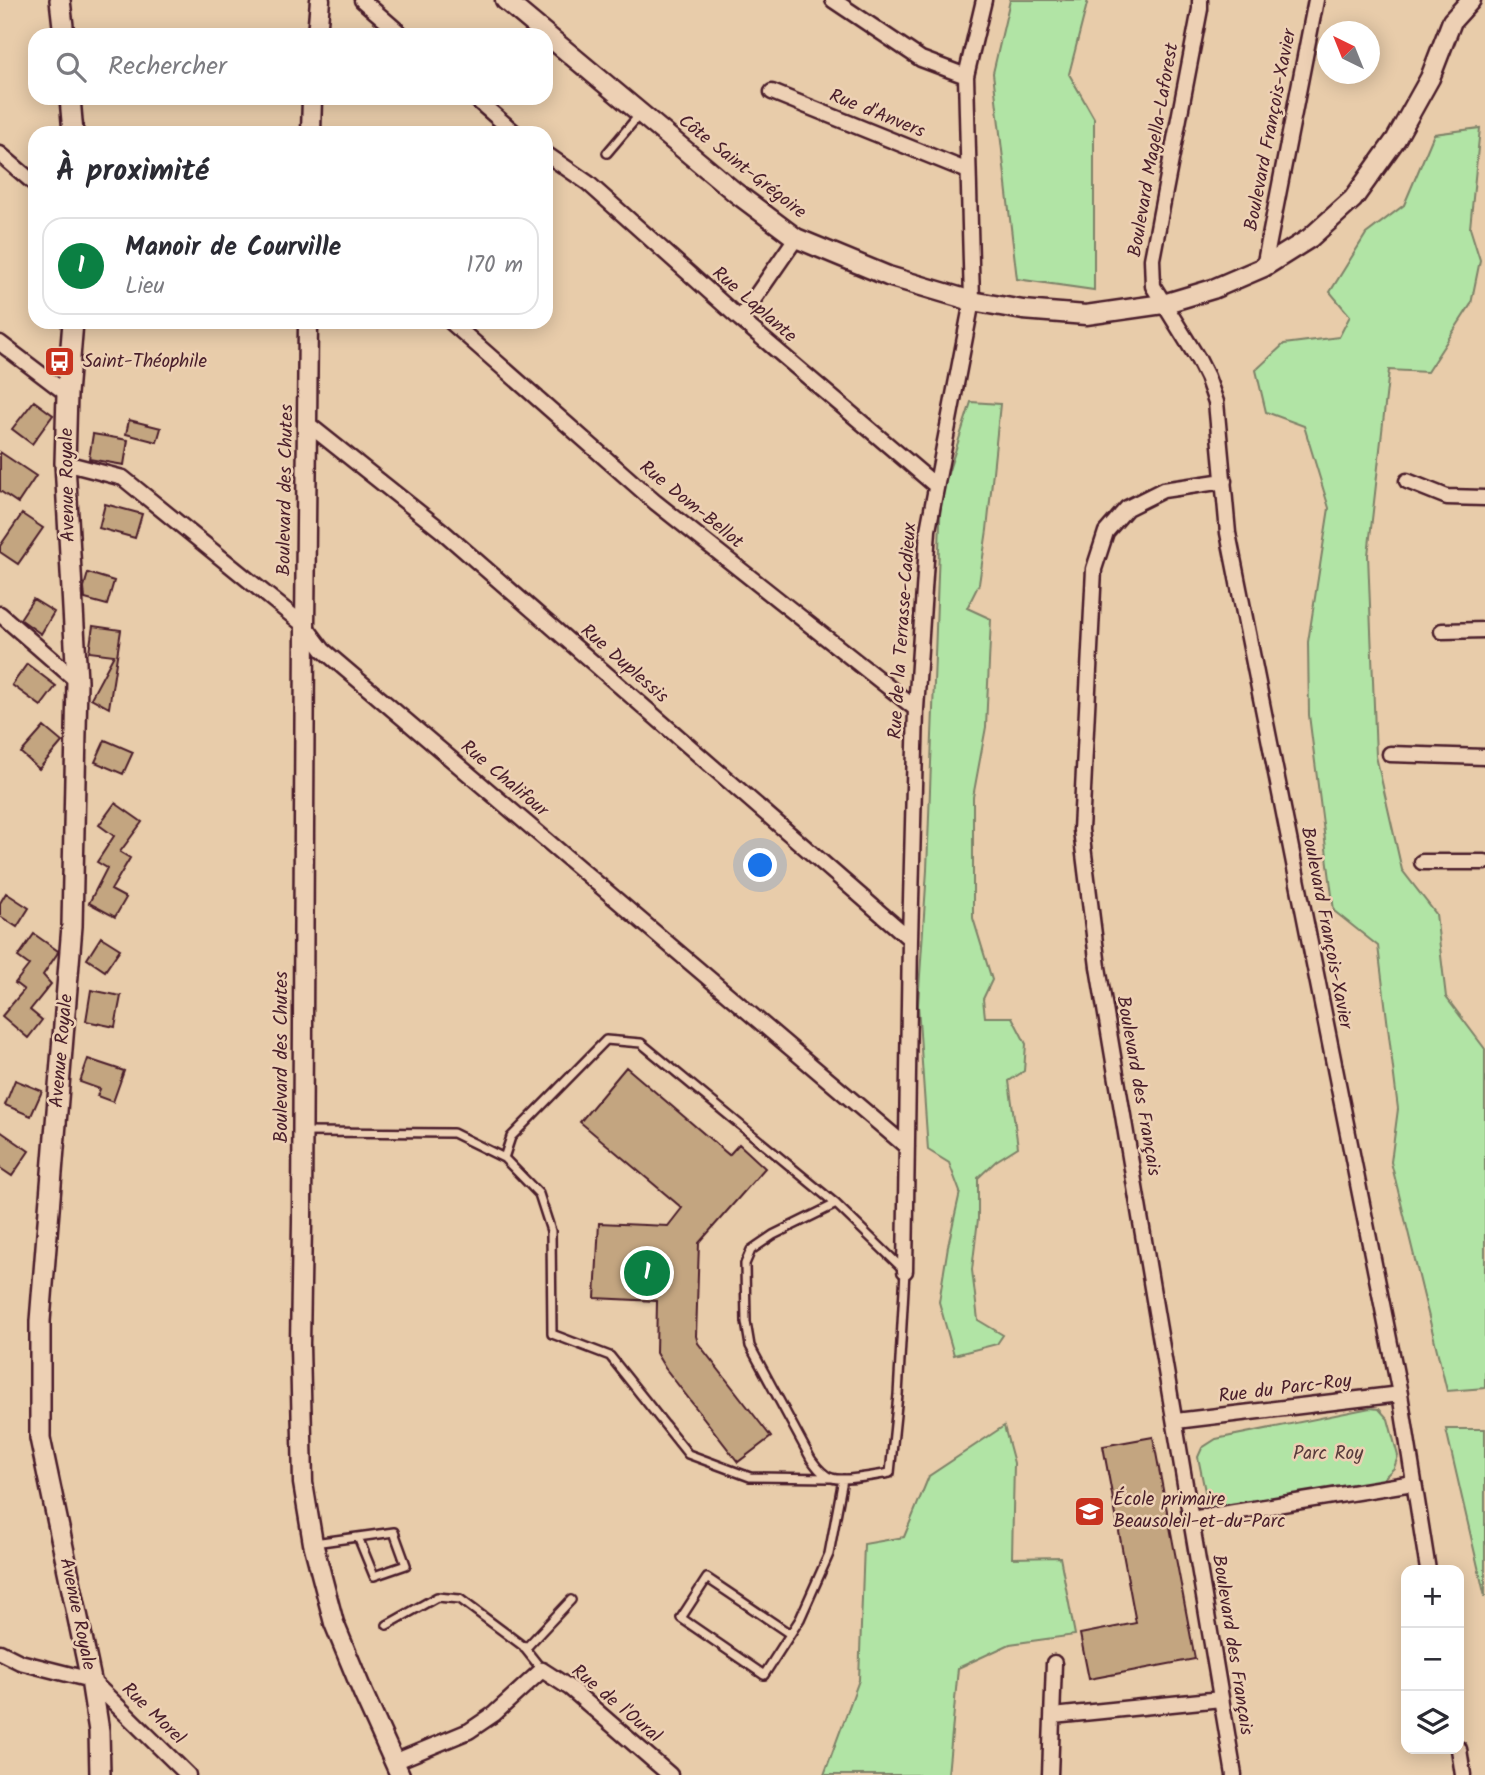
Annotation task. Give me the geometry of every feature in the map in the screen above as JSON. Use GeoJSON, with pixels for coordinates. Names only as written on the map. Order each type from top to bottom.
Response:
{"type":"FeatureCollection","features":[{"type":"Feature","properties":{"kind":"main road"},"geometry":{"type":"LineString","coordinates":[[60,0],[63,28]]}},
{"type":"Feature","properties":{"kind":"main road"},"geometry":{"type":"LineString","coordinates":[[71,105],[72,126]]}},
{"type":"Feature","properties":{"kind":"main road","name":"Avenue Royale"},"geometry":{"type":"LineString","coordinates":[[72,329],[65,463],[77,681],[72,926],[40,1321],[40,1438],[91,1680],[99,1731],[100,1775]]}},
{"type":"Feature","properties":{"kind":"street"},"geometry":{"type":"LineString","coordinates":[[318,28],[320,0]]}},
{"type":"Feature","properties":{"kind":"street"},"geometry":{"type":"LineString","coordinates":[[362,0],[394,28]]}},
{"type":"Feature","properties":{"kind":"street","name":"Côte Saint-Grégoire"},"geometry":{"type":"LineString","coordinates":[[505,0],[539,28]]}},
{"type":"Feature","properties":{"kind":"street"},"geometry":{"type":"LineString","coordinates":[[833,0],[921,59],[966,76]]}},
{"type":"Feature","properties":{"kind":"street","name":"Rue de la Terrasse-Cadieux"},"geometry":{"type":"LineString","coordinates":[[905,1271],[909,939],[916,709],[928,530],[972,301],[966,76],[984,0]]}},
{"type":"Feature","properties":{"kind":"street","name":"Boulevard Magella-Laforest"},"geometry":{"type":"LineString","coordinates":[[1163,304],[1153,286],[1152,259],[1200,0]]}},
{"type":"Feature","properties":{"kind":"street","name":"Boulevard François-Xavier"},"geometry":{"type":"LineString","coordinates":[[1264,267],[1316,0]]}},
{"type":"Feature","properties":{"kind":"street","name":"Côte Saint-Grégoire"},"geometry":{"type":"LineString","coordinates":[[553,40],[736,193],[796,238],[888,276],[972,301],[1023,310],[1086,315],[1163,304],[1213,289],[1264,267],[1310,238],[1353,199],[1396,139],[1430,78],[1452,21],[1471,0]]}},
{"type":"Feature","properties":{"kind":"street","name":"Rue d'Anvers"},"geometry":{"type":"LineString","coordinates":[[772,92],[968,171]]}},
{"type":"Feature","properties":{"kind":"street"},"geometry":{"type":"LineString","coordinates":[[311,126],[312,105]]}},
{"type":"Feature","properties":{"kind":"street"},"geometry":{"type":"LineString","coordinates":[[483,105],[507,126]]}},
{"type":"Feature","properties":{"kind":"street"},"geometry":{"type":"LineString","coordinates":[[0,154],[28,178]]}},
{"type":"Feature","properties":{"kind":"street","name":"Rue Laplante"},"geometry":{"type":"LineString","coordinates":[[553,159],[588,183],[740,319],[935,485]]}},
{"type":"Feature","properties":{"kind":"street"},"geometry":{"type":"LineString","coordinates":[[740,319],[796,238]]}},
{"type":"Feature","properties":{"kind":"street","name":"Boulevard François-Xavier"},"geometry":{"type":"LineString","coordinates":[[1163,304],[1198,359],[1216,402],[1228,533],[1400,1394],[1427,1565]]}},
{"type":"Feature","properties":{"kind":"street","name":"Boulevard des Chutes"},"geometry":{"type":"LineString","coordinates":[[308,329],[300,1345],[303,1483],[313,1543],[334,1623],[397,1768]]}},
{"type":"Feature","properties":{"kind":"street","name":"Rue Dom-Bellot"},"geometry":{"type":"LineString","coordinates":[[458,329],[655,502],[916,709]]}},
{"type":"Feature","properties":{"kind":"street"},"geometry":{"type":"LineString","coordinates":[[0,343],[67,394]]}},
{"type":"Feature","properties":{"kind":"street","name":"Rue Duplessis"},"geometry":{"type":"LineString","coordinates":[[308,424],[441,530],[909,939]]}},
{"type":"Feature","properties":{"kind":"street","name":"Rue Chalifour"},"geometry":{"type":"LineString","coordinates":[[65,463],[123,478],[305,626],[323,650],[907,1147]]}},
{"type":"Feature","properties":{"kind":"street","name":"Boulevard des Français"},"geometry":{"type":"LineString","coordinates":[[1224,481],[1163,490],[1127,508],[1106,532],[1094,569],[1081,830],[1098,967],[1234,1775]]}},
{"type":"Feature","properties":{"kind":"street"},"geometry":{"type":"LineString","coordinates":[[1407,481],[1447,497],[1485,498]]}},
{"type":"Feature","properties":{"kind":"street"},"geometry":{"type":"LineString","coordinates":[[0,614],[77,681]]}},
{"type":"Feature","properties":{"kind":"street"},"geometry":{"type":"LineString","coordinates":[[1442,631],[1485,630]]}},
{"type":"Feature","properties":{"kind":"street"},"geometry":{"type":"LineString","coordinates":[[1390,754],[1485,757]]}},
{"type":"Feature","properties":{"kind":"street"},"geometry":{"type":"LineString","coordinates":[[1422,862],[1485,862]]}},
{"type":"Feature","properties":{"kind":"street","name":"Rue du Parc-Roy"},"geometry":{"type":"LineString","coordinates":[[1176,1422],[1400,1394]]}},
{"type":"Feature","properties":{"kind":"street"},"geometry":{"type":"LineString","coordinates":[[1191,1519],[1413,1483]]}},
{"type":"Feature","properties":{"kind":"street"},"geometry":{"type":"LineString","coordinates":[[0,1652],[20,1662],[91,1680]]}},
{"type":"Feature","properties":{"kind":"street"},"geometry":{"type":"LineString","coordinates":[[1050,1775],[1054,1663]]}},
{"type":"Feature","properties":{"kind":"street","name":"Rue de l'Oural"},"geometry":{"type":"LineString","coordinates":[[397,1768],[468,1731],[494,1714],[542,1670],[570,1688],[670,1775]]}},
{"type":"Feature","properties":{"kind":"street","name":"Rue Morel"},"geometry":{"type":"LineString","coordinates":[[91,1680],[188,1775]]}},
{"type":"Feature","properties":{"kind":"street"},"geometry":{"type":"LineString","coordinates":[[1053,1716],[1221,1699]]}},
{"type":"Feature","properties":{"kind":"street"},"geometry":{"type":"LineString","coordinates":[[1460,1754],[1463,1775]]}},
{"type":"Feature","properties":{"kind":"lane"},"geometry":{"type":"LineString","coordinates":[[607,153],[641,113]]}},
{"type":"Feature","properties":{"kind":"lane"},"geometry":{"type":"LineString","coordinates":[[303,1132],[453,1133],[503,1158],[539,1194],[551,1231],[552,1335],[610,1356],[688,1454],[750,1477],[844,1479],[890,1473],[898,1395],[905,1271],[836,1204],[641,1043],[606,1040],[511,1137],[503,1158]]}},
{"type":"Feature","properties":{"kind":"lane"},"geometry":{"type":"LineString","coordinates":[[831,1478],[819,1470],[811,1459],[750,1346],[746,1322],[745,1264],[751,1250],[773,1235],[836,1204]]}},
{"type":"Feature","properties":{"kind":"lane"},"geometry":{"type":"LineString","coordinates":[[790,1634],[708,1578],[681,1618],[764,1675],[800,1619],[829,1554],[844,1479]]}},
{"type":"Feature","properties":{"kind":"lane"},"geometry":{"type":"LineString","coordinates":[[313,1543],[394,1532],[406,1565],[374,1576],[358,1537]]}},
{"type":"Feature","properties":{"kind":"lane"},"geometry":{"type":"LineString","coordinates":[[387,1625],[437,1597],[460,1599],[525,1649],[542,1670]]}},
{"type":"Feature","properties":{"kind":"lane"},"geometry":{"type":"LineString","coordinates":[[525,1649],[571,1600]]}},
{"type":"Feature","properties":{"kind":"green space"},"geometry":{"type":"Polygon","coordinates":[[[1010,0],[1088,0],[1069,74],[1094,118],[1094,290],[1017,279],[993,73],[1010,0]]]}},
{"type":"Feature","properties":{"kind":"green space"},"geometry":{"type":"Polygon","coordinates":[[[1480,128],[1470,228],[1480,260],[1471,304],[1427,372],[1389,370],[1368,555],[1376,756],[1402,870],[1436,914],[1446,997],[1485,1049],[1485,1388],[1447,1391],[1391,1162],[1398,1109],[1378,946],[1334,911],[1309,715],[1308,642],[1329,508],[1304,426],[1266,412],[1256,370],[1284,344],[1339,337],[1350,316],[1330,292],[1366,234],[1404,205],[1434,134],[1480,128]]]}},
{"type":"Feature","properties":{"kind":"green space"},"geometry":{"type":"Polygon","coordinates":[[[971,402],[1000,404],[979,584],[967,608],[991,619],[986,727],[973,797],[973,918],[992,980],[983,999],[985,1017],[1012,1017],[1026,1044],[1024,1071],[1009,1081],[1018,1147],[996,1161],[978,1178],[978,1219],[972,1270],[978,1320],[1003,1335],[997,1344],[954,1355],[939,1302],[960,1192],[949,1163],[928,1150],[918,1005],[927,870],[941,495],[971,402]]]}},
{"type":"Feature","properties":{"kind":"green space","name":"Parc Roy"},"geometry":{"type":"Polygon","coordinates":[[[1370,1408],[1379,1409],[1388,1419],[1398,1456],[1394,1468],[1381,1481],[1234,1507],[1213,1508],[1207,1501],[1198,1457],[1202,1448],[1216,1439],[1370,1408]]]}},
{"type":"Feature","properties":{"kind":"green space"},"geometry":{"type":"Polygon","coordinates":[[[1004,1426],[1014,1463],[1012,1558],[1060,1557],[1075,1635],[1010,1644],[958,1668],[948,1775],[824,1775],[859,1680],[864,1544],[904,1537],[929,1476],[1004,1426]]]}},
{"type":"Feature","properties":{"kind":"green space"},"geometry":{"type":"Polygon","coordinates":[[[1446,1429],[1485,1429],[1485,1597],[1446,1429]]]}},
{"type":"Feature","properties":{"kind":"building"},"geometry":{"type":"Polygon","coordinates":[[[34,401],[53,415],[32,444],[12,429],[34,401]]]}},
{"type":"Feature","properties":{"kind":"building"},"geometry":{"type":"Polygon","coordinates":[[[129,420],[161,428],[157,442],[126,434],[129,420]]]}},
{"type":"Feature","properties":{"kind":"building"},"geometry":{"type":"Polygon","coordinates":[[[93,434],[128,440],[124,465],[89,459],[93,434]]]}},
{"type":"Feature","properties":{"kind":"building"},"geometry":{"type":"Polygon","coordinates":[[[0,452],[36,476],[18,503],[0,491],[0,452]]]}},
{"type":"Feature","properties":{"kind":"building"},"geometry":{"type":"Polygon","coordinates":[[[105,504],[142,514],[135,538],[99,528],[105,504]]]}},
{"type":"Feature","properties":{"kind":"building"},"geometry":{"type":"Polygon","coordinates":[[[22,514],[43,528],[18,564],[0,552],[0,546],[22,514]]]}},
{"type":"Feature","properties":{"kind":"building"},"geometry":{"type":"Polygon","coordinates":[[[88,573],[114,581],[107,605],[85,599],[84,587],[88,573]]]}},
{"type":"Feature","properties":{"kind":"building"},"geometry":{"type":"Polygon","coordinates":[[[33,599],[54,612],[41,634],[20,619],[33,599]]]}},
{"type":"Feature","properties":{"kind":"building"},"geometry":{"type":"Polygon","coordinates":[[[93,626],[121,630],[109,708],[91,698],[114,655],[89,652],[93,626]]]}},
{"type":"Feature","properties":{"kind":"building"},"geometry":{"type":"Polygon","coordinates":[[[27,664],[56,686],[41,706],[12,685],[27,664]]]}},
{"type":"Feature","properties":{"kind":"building"},"geometry":{"type":"Polygon","coordinates":[[[44,727],[62,742],[39,769],[21,753],[44,727]]]}},
{"type":"Feature","properties":{"kind":"building"},"geometry":{"type":"Polygon","coordinates":[[[105,740],[133,752],[123,774],[95,762],[105,740]]]}},
{"type":"Feature","properties":{"kind":"building"},"geometry":{"type":"Polygon","coordinates":[[[115,803],[142,822],[120,852],[130,858],[111,890],[126,898],[115,917],[89,903],[107,868],[97,862],[114,836],[99,825],[115,803]]]}},
{"type":"Feature","properties":{"kind":"building"},"geometry":{"type":"Polygon","coordinates":[[[6,893],[29,908],[17,927],[0,916],[0,903],[6,893]]]}},
{"type":"Feature","properties":{"kind":"building"},"geometry":{"type":"Polygon","coordinates":[[[34,934],[58,951],[43,975],[51,984],[30,1010],[42,1020],[28,1038],[2,1016],[24,990],[15,983],[29,965],[18,957],[34,934]]]}},
{"type":"Feature","properties":{"kind":"building"},"geometry":{"type":"Polygon","coordinates":[[[101,937],[120,949],[105,971],[87,959],[101,937]]]}},
{"type":"Feature","properties":{"kind":"building"},"geometry":{"type":"Polygon","coordinates":[[[91,990],[121,996],[115,1027],[86,1021],[91,990]]]}},
{"type":"Feature","properties":{"kind":"building"},"geometry":{"type":"Polygon","coordinates":[[[88,1059],[124,1071],[113,1102],[97,1096],[100,1089],[80,1082],[88,1059]]]}},
{"type":"Feature","properties":{"kind":"building"},"geometry":{"type":"Polygon","coordinates":[[[626,1067],[729,1155],[739,1144],[765,1168],[699,1243],[698,1343],[771,1437],[738,1462],[656,1353],[657,1301],[595,1298],[599,1223],[668,1226],[682,1208],[580,1122],[626,1067]]]}},
{"type":"Feature","properties":{"kind":"building"},"geometry":{"type":"Polygon","coordinates":[[[15,1080],[42,1091],[31,1116],[5,1105],[15,1080]]]}},
{"type":"Feature","properties":{"kind":"building"},"geometry":{"type":"Polygon","coordinates":[[[0,1131],[29,1151],[12,1176],[0,1168],[0,1131]]]}},
{"type":"Feature","properties":{"kind":"building"},"geometry":{"type":"Polygon","coordinates":[[[1153,1437],[1195,1659],[1089,1679],[1080,1634],[1136,1623],[1103,1446],[1153,1437]]]}},
{"type":"Feature","properties":{"kind":"place","name":"Saint-Théophile"},"geometry":{"type":"Point","coordinates":[60,362]}},
{"type":"Feature","properties":{"kind":"place","name":"Manoir de Courville"},"geometry":{"type":"Point","coordinates":[647,1273]}},
{"type":"Feature","properties":{"kind":"place","name":"École primaire Beausoleil-et-du-Parc"},"geometry":{"type":"Point","coordinates":[1090,1511]}}]}
